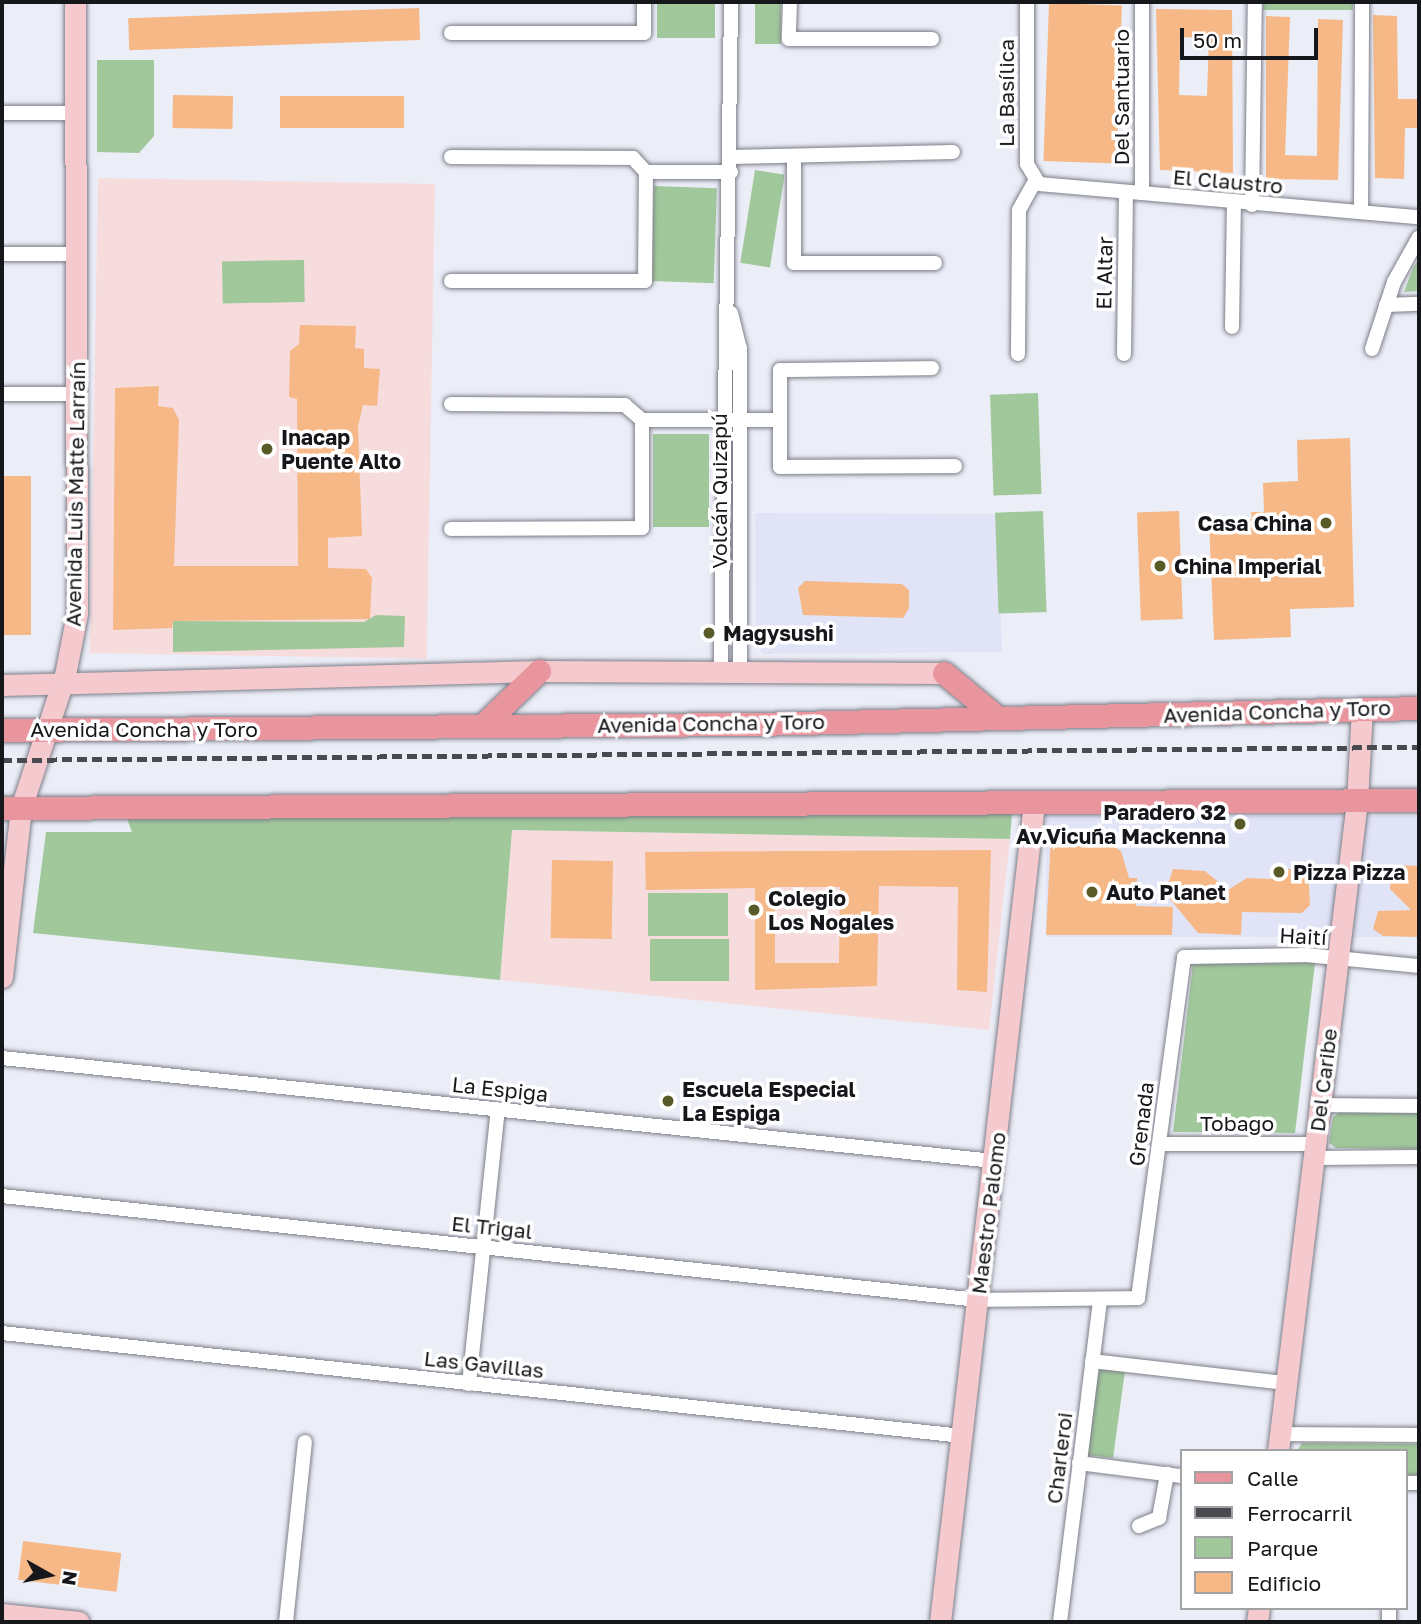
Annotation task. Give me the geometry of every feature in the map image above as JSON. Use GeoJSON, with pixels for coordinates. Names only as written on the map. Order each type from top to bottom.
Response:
{"type":"FeatureCollection","features":[{"type":"Feature","properties":{"kind":"main road"},"geometry":{"type":"LineString","coordinates":[[483,725],[538,671]]}},
{"type":"Feature","properties":{"kind":"main road"},"geometry":{"type":"LineString","coordinates":[[944,673],[997,717]]}},
{"type":"Feature","properties":{"kind":"main road","name":"Avenida Concha y Toro"},"geometry":{"type":"LineString","coordinates":[[2,730],[483,725],[1419,708]]}},
{"type":"Feature","properties":{"kind":"main road"},"geometry":{"type":"LineString","coordinates":[[11,808],[533,800],[1034,803],[1419,800]]}},
{"type":"Feature","properties":{"kind":"street","name":"Avenida Luis Matte Larraín"},"geometry":{"type":"LineString","coordinates":[[2,976],[11,808],[62,684],[76,613],[75,2]]}},
{"type":"Feature","properties":{"kind":"street"},"geometry":{"type":"LineString","coordinates":[[452,33],[644,33],[644,2]]}},
{"type":"Feature","properties":{"kind":"street","name":"Volcán Quizapú"},"geometry":{"type":"LineString","coordinates":[[731,2],[732,313],[721,420],[731,671]]}},
{"type":"Feature","properties":{"kind":"street"},"geometry":{"type":"LineString","coordinates":[[790,2],[789,39],[932,39]]}},
{"type":"Feature","properties":{"kind":"street","name":"La Basílica"},"geometry":{"type":"LineString","coordinates":[[1027,2],[1027,164],[1035,181]]}},
{"type":"Feature","properties":{"kind":"street","name":"Del Santuario"},"geometry":{"type":"LineString","coordinates":[[1142,2],[1142,193]]}},
{"type":"Feature","properties":{"kind":"street"},"geometry":{"type":"LineString","coordinates":[[1252,205],[1255,2]]}},
{"type":"Feature","properties":{"kind":"street"},"geometry":{"type":"LineString","coordinates":[[1361,212],[1362,2]]}},
{"type":"Feature","properties":{"kind":"street"},"geometry":{"type":"LineString","coordinates":[[2,113],[76,113]]}},
{"type":"Feature","properties":{"kind":"street"},"geometry":{"type":"LineString","coordinates":[[646,172],[794,158],[811,152],[953,152]]}},
{"type":"Feature","properties":{"kind":"street"},"geometry":{"type":"LineString","coordinates":[[451,157],[634,158],[646,172],[645,281],[451,281]]}},
{"type":"Feature","properties":{"kind":"street"},"geometry":{"type":"LineString","coordinates":[[794,158],[794,263],[935,262]]}},
{"type":"Feature","properties":{"kind":"street"},"geometry":{"type":"LineString","coordinates":[[1018,354],[1019,210],[1035,181]]}},
{"type":"Feature","properties":{"kind":"street","name":"El Claustro"},"geometry":{"type":"LineString","coordinates":[[1035,181],[1051,189],[1142,193],[1234,204],[1419,217]]}},
{"type":"Feature","properties":{"kind":"street","name":"El Altar"},"geometry":{"type":"LineString","coordinates":[[1124,354],[1126,192]]}},
{"type":"Feature","properties":{"kind":"street"},"geometry":{"type":"LineString","coordinates":[[1232,327],[1234,204]]}},
{"type":"Feature","properties":{"kind":"street"},"geometry":{"type":"LineString","coordinates":[[1372,349],[1386,305],[1419,237]]}},
{"type":"Feature","properties":{"kind":"street"},"geometry":{"type":"LineString","coordinates":[[2,254],[76,254]]}},
{"type":"Feature","properties":{"kind":"street"},"geometry":{"type":"LineString","coordinates":[[1386,305],[1419,304]]}},
{"type":"Feature","properties":{"kind":"street","name":"Volcán Quizapú"},"geometry":{"type":"LineString","coordinates":[[731,671],[740,420],[740,348],[732,313]]}},
{"type":"Feature","properties":{"kind":"street"},"geometry":{"type":"LineString","coordinates":[[932,368],[780,370],[780,467],[955,466]]}},
{"type":"Feature","properties":{"kind":"street"},"geometry":{"type":"LineString","coordinates":[[2,394],[76,394]]}},
{"type":"Feature","properties":{"kind":"street"},"geometry":{"type":"LineString","coordinates":[[451,404],[625,405],[642,420],[780,420]]}},
{"type":"Feature","properties":{"kind":"street"},"geometry":{"type":"LineString","coordinates":[[451,528],[642,528],[642,420]]}},
{"type":"Feature","properties":{"kind":"street"},"geometry":{"type":"LineString","coordinates":[[2,685],[538,671],[944,673]]}},
{"type":"Feature","properties":{"kind":"street","name":"Del Caribe"},"geometry":{"type":"LineString","coordinates":[[1279,1442],[1357,801],[1362,709]]}},
{"type":"Feature","properties":{"kind":"street","name":"Maestro Palomo"},"geometry":{"type":"LineString","coordinates":[[940,1622],[1034,803]]}},
{"type":"Feature","properties":{"kind":"street","name":"Haití"},"geometry":{"type":"LineString","coordinates":[[1184,957],[1338,960],[1419,966]]}},
{"type":"Feature","properties":{"kind":"street","name":"Grenada"},"geometry":{"type":"LineString","coordinates":[[1140,1296],[1184,957]]}},
{"type":"Feature","properties":{"kind":"street","name":"La Espiga"},"geometry":{"type":"LineString","coordinates":[[2,1058],[993,1161]]}},
{"type":"Feature","properties":{"kind":"street"},"geometry":{"type":"LineString","coordinates":[[1320,1105],[1419,1106]]}},
{"type":"Feature","properties":{"kind":"street"},"geometry":{"type":"LineString","coordinates":[[469,1384],[498,1110]]}},
{"type":"Feature","properties":{"kind":"street","name":"Tobago"},"geometry":{"type":"LineString","coordinates":[[1160,1144],[1419,1157]]}},
{"type":"Feature","properties":{"kind":"street","name":"El Trigal"},"geometry":{"type":"LineString","coordinates":[[2,1196],[978,1300],[1140,1296]]}},
{"type":"Feature","properties":{"kind":"street","name":"Charleroi"},"geometry":{"type":"LineString","coordinates":[[1060,1622],[1100,1299]]}},
{"type":"Feature","properties":{"kind":"street","name":"Las Gavillas"},"geometry":{"type":"LineString","coordinates":[[2,1333],[962,1436]]}},
{"type":"Feature","properties":{"kind":"street"},"geometry":{"type":"LineString","coordinates":[[1092,1361],[1286,1383]]}},
{"type":"Feature","properties":{"kind":"street"},"geometry":{"type":"LineString","coordinates":[[1279,1442],[1419,1435]]}},
{"type":"Feature","properties":{"kind":"street"},"geometry":{"type":"LineString","coordinates":[[286,1622],[305,1442]]}},
{"type":"Feature","properties":{"kind":"street"},"geometry":{"type":"LineString","coordinates":[[1079,1463],[1174,1475],[1159,1518],[1139,1526]]}},
{"type":"Feature","properties":{"kind":"street"},"geometry":{"type":"LineString","coordinates":[[2,1614],[79,1622]]}},
{"type":"Feature","properties":{"kind":"shaded area","name":"Inacap Puente Alto"},"geometry":{"type":"Polygon","coordinates":[[[98,178],[435,184],[427,659],[90,653],[98,178]]]}},
{"type":"Feature","properties":{"kind":"shaded area"},"geometry":{"type":"Polygon","coordinates":[[[755,513],[997,514],[1002,652],[764,654],[756,645],[755,513]]]}},
{"type":"Feature","properties":{"kind":"shaded area"},"geometry":{"type":"Polygon","coordinates":[[[1046,816],[1419,816],[1419,937],[1046,937],[1046,816]]]}},
{"type":"Feature","properties":{"kind":"shaded area","name":"Colegio Los Nogales"},"geometry":{"type":"Polygon","coordinates":[[[512,830],[1010,839],[989,1030],[500,980],[512,830]]]}},
{"type":"Feature","properties":{"kind":"green space"},"geometry":{"type":"Polygon","coordinates":[[[657,2],[715,2],[715,38],[657,38],[657,2]]]}},
{"type":"Feature","properties":{"kind":"green space"},"geometry":{"type":"Polygon","coordinates":[[[755,2],[781,2],[781,44],[755,44],[755,2]]]}},
{"type":"Feature","properties":{"kind":"green space"},"geometry":{"type":"Polygon","coordinates":[[[1241,2],[1241,4],[1151,3],[1241,2]]]}},
{"type":"Feature","properties":{"kind":"green space"},"geometry":{"type":"Polygon","coordinates":[[[1263,2],[1353,2],[1353,10],[1263,10],[1263,2]]]}},
{"type":"Feature","properties":{"kind":"green space"},"geometry":{"type":"Polygon","coordinates":[[[97,60],[154,60],[154,136],[139,153],[97,152],[97,60]]]}},
{"type":"Feature","properties":{"kind":"green space"},"geometry":{"type":"Polygon","coordinates":[[[755,170],[785,175],[770,268],[740,263],[755,170]]]}},
{"type":"Feature","properties":{"kind":"green space"},"geometry":{"type":"Polygon","coordinates":[[[654,186],[717,188],[714,283],[651,281],[654,186]]]}},
{"type":"Feature","properties":{"kind":"green space"},"geometry":{"type":"Polygon","coordinates":[[[1419,259],[1419,291],[1404,292],[1413,268],[1419,259]]]}},
{"type":"Feature","properties":{"kind":"green space"},"geometry":{"type":"Polygon","coordinates":[[[304,260],[305,302],[223,303],[222,261],[304,260]]]}},
{"type":"Feature","properties":{"kind":"green space"},"geometry":{"type":"Polygon","coordinates":[[[1038,393],[1042,494],[994,496],[990,395],[1038,393]]]}},
{"type":"Feature","properties":{"kind":"green space"},"geometry":{"type":"Polygon","coordinates":[[[653,434],[709,434],[709,527],[653,527],[653,434]]]}},
{"type":"Feature","properties":{"kind":"green space"},"geometry":{"type":"Polygon","coordinates":[[[1043,511],[1047,612],[999,614],[995,513],[1043,511]]]}},
{"type":"Feature","properties":{"kind":"green space"},"geometry":{"type":"Polygon","coordinates":[[[376,615],[405,616],[404,647],[173,652],[173,621],[364,622],[376,615]]]}},
{"type":"Feature","properties":{"kind":"green space"},"geometry":{"type":"Polygon","coordinates":[[[1012,814],[1010,839],[512,830],[500,980],[33,933],[46,832],[132,832],[127,819],[1012,814]]]}},
{"type":"Feature","properties":{"kind":"green space"},"geometry":{"type":"Polygon","coordinates":[[[648,893],[728,893],[728,936],[648,936],[648,893]]]}},
{"type":"Feature","properties":{"kind":"green space"},"geometry":{"type":"Polygon","coordinates":[[[650,939],[729,939],[729,981],[650,981],[650,939]]]}},
{"type":"Feature","properties":{"kind":"green space"},"geometry":{"type":"Polygon","coordinates":[[[1315,963],[1295,1133],[1173,1132],[1193,964],[1315,963]]]}},
{"type":"Feature","properties":{"kind":"green space"},"geometry":{"type":"Polygon","coordinates":[[[1341,1111],[1419,1113],[1419,1149],[1336,1148],[1329,1143],[1333,1117],[1341,1111]]]}},
{"type":"Feature","properties":{"kind":"green space"},"geometry":{"type":"Polygon","coordinates":[[[1105,1369],[1125,1371],[1113,1458],[1086,1455],[1096,1372],[1105,1369]]]}},
{"type":"Feature","properties":{"kind":"green space"},"geometry":{"type":"Polygon","coordinates":[[[1302,1443],[1419,1444],[1419,1475],[1407,1475],[1407,1449],[1298,1449],[1302,1443]]]}},
{"type":"Feature","properties":{"kind":"building"},"geometry":{"type":"Polygon","coordinates":[[[1049,3],[1122,6],[1116,163],[1043,161],[1049,3]]]}},
{"type":"Feature","properties":{"kind":"building"},"geometry":{"type":"Polygon","coordinates":[[[419,8],[420,40],[129,50],[128,18],[419,8]]]}},
{"type":"Feature","properties":{"kind":"building"},"geometry":{"type":"Polygon","coordinates":[[[1156,9],[1232,10],[1233,173],[1160,170],[1156,9]],[[1180,37],[1179,95],[1207,96],[1209,38],[1180,37]]]}},
{"type":"Feature","properties":{"kind":"building"},"geometry":{"type":"Polygon","coordinates":[[[1373,15],[1397,16],[1398,99],[1419,99],[1419,128],[1405,128],[1404,179],[1375,178],[1373,15]]]}},
{"type":"Feature","properties":{"kind":"building"},"geometry":{"type":"Polygon","coordinates":[[[1266,16],[1290,17],[1285,155],[1317,156],[1318,19],[1343,20],[1338,180],[1266,179],[1266,16]]]}},
{"type":"Feature","properties":{"kind":"building"},"geometry":{"type":"Polygon","coordinates":[[[173,95],[233,96],[232,129],[172,128],[173,95]]]}},
{"type":"Feature","properties":{"kind":"building"},"geometry":{"type":"Polygon","coordinates":[[[280,96],[404,96],[404,128],[280,128],[280,96]]]}},
{"type":"Feature","properties":{"kind":"building"},"geometry":{"type":"Polygon","coordinates":[[[300,325],[356,326],[355,348],[364,349],[364,368],[380,369],[377,406],[363,405],[358,427],[362,536],[328,538],[328,568],[366,569],[372,578],[370,619],[173,621],[172,628],[113,630],[115,388],[159,386],[158,406],[173,408],[179,420],[174,566],[298,566],[297,399],[289,397],[290,351],[299,344],[300,325]]]}},
{"type":"Feature","properties":{"kind":"building"},"geometry":{"type":"Polygon","coordinates":[[[1350,438],[1354,607],[1290,609],[1291,637],[1214,640],[1209,521],[1252,519],[1251,512],[1264,512],[1263,483],[1298,481],[1297,440],[1350,438]]]}},
{"type":"Feature","properties":{"kind":"building"},"geometry":{"type":"Polygon","coordinates":[[[2,476],[31,476],[31,635],[2,635],[2,476]]]}},
{"type":"Feature","properties":{"kind":"building","name":"China Imperial"},"geometry":{"type":"Polygon","coordinates":[[[1179,511],[1183,619],[1141,620],[1137,512],[1179,511]]]}},
{"type":"Feature","properties":{"kind":"building"},"geometry":{"type":"Polygon","coordinates":[[[805,581],[902,584],[909,590],[909,608],[903,618],[803,615],[798,588],[805,581]]]}},
{"type":"Feature","properties":{"kind":"building","name":"Auto Planet"},"geometry":{"type":"Polygon","coordinates":[[[1051,835],[1097,837],[1121,851],[1129,878],[1137,878],[1136,906],[1173,907],[1172,935],[1046,935],[1051,835]]]}},
{"type":"Feature","properties":{"kind":"building"},"geometry":{"type":"Polygon","coordinates":[[[991,850],[987,992],[957,990],[958,887],[879,886],[877,986],[755,990],[755,888],[646,890],[645,852],[991,850]],[[775,887],[775,963],[839,963],[840,887],[775,887]]]}},
{"type":"Feature","properties":{"kind":"building"},"geometry":{"type":"Polygon","coordinates":[[[552,860],[613,861],[612,939],[551,938],[552,860]]]}},
{"type":"Feature","properties":{"kind":"building"},"geometry":{"type":"Polygon","coordinates":[[[1399,865],[1419,866],[1419,937],[1383,936],[1373,929],[1378,911],[1411,910],[1390,889],[1391,871],[1399,865]]]}},
{"type":"Feature","properties":{"kind":"building"},"geometry":{"type":"Polygon","coordinates":[[[1173,869],[1205,871],[1228,890],[1247,878],[1271,879],[1280,869],[1308,869],[1310,905],[1302,913],[1242,912],[1241,935],[1198,933],[1165,893],[1173,869]]]}},
{"type":"Feature","properties":{"kind":"building"},"geometry":{"type":"Polygon","coordinates":[[[23,1541],[121,1553],[117,1592],[18,1580],[23,1541]]]}},
{"type":"Feature","properties":{"kind":"railway"},"geometry":{"type":"LineString","coordinates":[[2,760],[1419,747]]}},
{"type":"Feature","properties":{"kind":"place","name":"Inacap Puente Alto"},"geometry":{"type":"Point","coordinates":[267,449]}},
{"type":"Feature","properties":{"kind":"place","name":"Casa China"},"geometry":{"type":"Point","coordinates":[1326,523]}},
{"type":"Feature","properties":{"kind":"place","name":"China Imperial"},"geometry":{"type":"Point","coordinates":[1160,566]}},
{"type":"Feature","properties":{"kind":"place","name":"Magysushi"},"geometry":{"type":"Point","coordinates":[709,633]}},
{"type":"Feature","properties":{"kind":"place","name":"Paradero 32 Av.Vicuña Mackenna"},"geometry":{"type":"Point","coordinates":[1240,824]}},
{"type":"Feature","properties":{"kind":"place","name":"Pizza Pizza"},"geometry":{"type":"Point","coordinates":[1279,872]}},
{"type":"Feature","properties":{"kind":"place","name":"Auto Planet"},"geometry":{"type":"Point","coordinates":[1092,892]}},
{"type":"Feature","properties":{"kind":"place","name":"Colegio Los Nogales"},"geometry":{"type":"Point","coordinates":[754,910]}},
{"type":"Feature","properties":{"kind":"place","name":"Escuela Especial La Espiga"},"geometry":{"type":"Point","coordinates":[668,1101]}}]}
